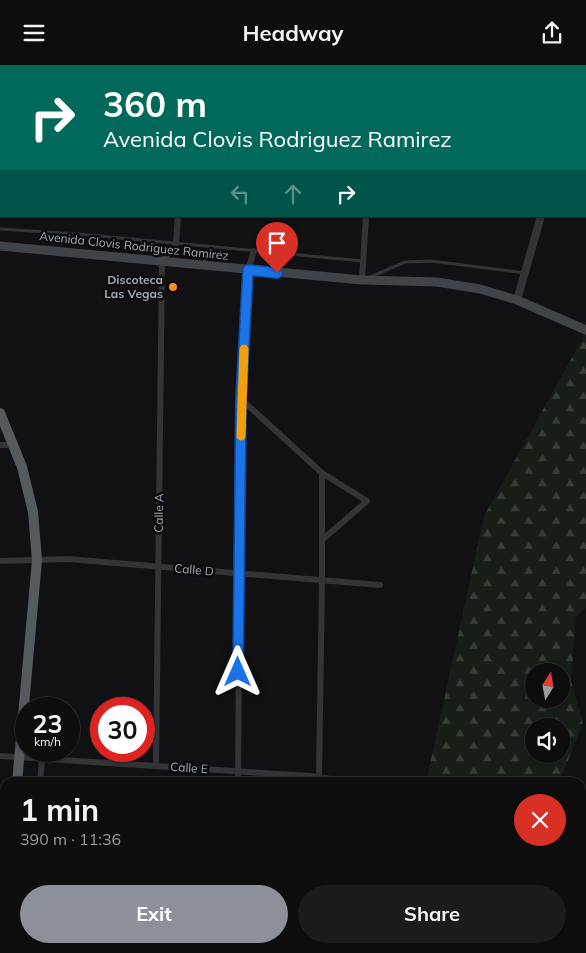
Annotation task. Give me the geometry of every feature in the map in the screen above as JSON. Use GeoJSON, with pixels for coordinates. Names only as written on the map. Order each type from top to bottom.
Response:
{"type":"FeatureCollection","features":[{"type":"Feature","properties":{"kind":"highway"},"geometry":{"type":"LineString","coordinates":[[0,413],[22,467],[33,513],[37,560],[24,697]]}},
{"type":"Feature","properties":{"kind":"highway"},"geometry":{"type":"LineString","coordinates":[[17,777],[18,762]]}},
{"type":"Feature","properties":{"kind":"main road","name":"Avenida Clovis Rodriguez Ramirez"},"geometry":{"type":"LineString","coordinates":[[0,246],[277,273],[362,280],[437,282],[480,289],[517,300],[586,330]]}},
{"type":"Feature","properties":{"kind":"street"},"geometry":{"type":"LineString","coordinates":[[162,261],[176,244],[178,217]]}},
{"type":"Feature","properties":{"kind":"street"},"geometry":{"type":"LineString","coordinates":[[362,280],[366,217]]}},
{"type":"Feature","properties":{"kind":"street"},"geometry":{"type":"LineString","coordinates":[[517,300],[541,217]]}},
{"type":"Feature","properties":{"kind":"street"},"geometry":{"type":"LineString","coordinates":[[238,777],[241,399],[248,270],[254,251]]}},
{"type":"Feature","properties":{"kind":"street","name":"Calle A"},"geometry":{"type":"LineString","coordinates":[[156,765],[162,261]]}},
{"type":"Feature","properties":{"kind":"street"},"geometry":{"type":"LineString","coordinates":[[241,399],[322,473],[367,501],[322,540]]}},
{"type":"Feature","properties":{"kind":"street"},"geometry":{"type":"LineString","coordinates":[[0,445],[12,445]]}},
{"type":"Feature","properties":{"kind":"street"},"geometry":{"type":"LineString","coordinates":[[318,777],[322,473]]}},
{"type":"Feature","properties":{"kind":"street","name":"Calle D"},"geometry":{"type":"LineString","coordinates":[[0,561],[68,559],[380,585]]}},
{"type":"Feature","properties":{"kind":"street","name":"Calle E"},"geometry":{"type":"LineString","coordinates":[[0,756],[15,757]]}},
{"type":"Feature","properties":{"kind":"street","name":"Calle E"},"geometry":{"type":"LineString","coordinates":[[80,761],[318,777]]}},
{"type":"Feature","properties":{"kind":"street"},"geometry":{"type":"LineString","coordinates":[[40,777],[42,762]]}},
{"type":"Feature","properties":{"kind":"lane"},"geometry":{"type":"LineString","coordinates":[[0,229],[78,234],[364,261]]}},
{"type":"Feature","properties":{"kind":"lane"},"geometry":{"type":"LineString","coordinates":[[202,265],[214,247]]}},
{"type":"Feature","properties":{"kind":"lane"},"geometry":{"type":"LineString","coordinates":[[272,253],[277,273]]}},
{"type":"Feature","properties":{"kind":"lane"},"geometry":{"type":"LineString","coordinates":[[362,280],[405,262],[431,261],[525,273]]}},
{"type":"Feature","properties":{"kind":"green space"},"geometry":{"type":"Polygon","coordinates":[[[586,332],[586,608],[576,616],[571,681],[583,723],[570,756],[570,718],[525,718],[525,763],[567,763],[560,777],[427,777],[484,516],[586,332]]]}},
{"type":"Feature","properties":{"kind":"slow traffic"},"geometry":{"type":"LineString","coordinates":[[241,436],[244,349]]}},
{"type":"Feature","properties":{"kind":"place","name":"Discoteca Las Vegas"},"geometry":{"type":"Point","coordinates":[173,287]}},
{"type":"Feature","properties":{"kind":"route"},"geometry":{"type":"LineString","coordinates":[[238,672],[241,399],[248,270],[277,273]]}}]}
